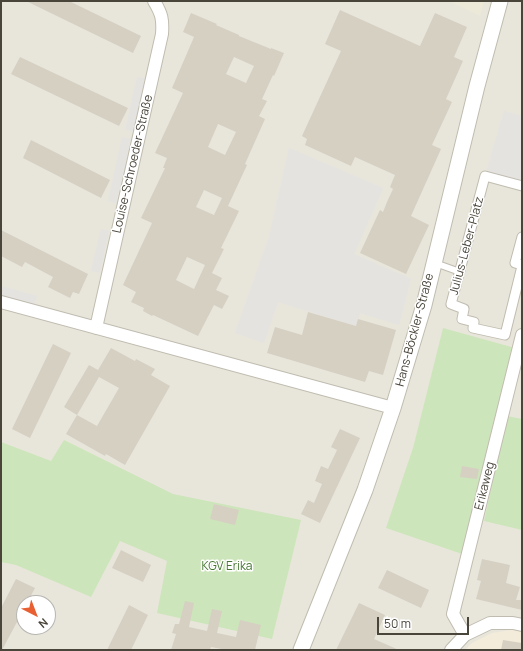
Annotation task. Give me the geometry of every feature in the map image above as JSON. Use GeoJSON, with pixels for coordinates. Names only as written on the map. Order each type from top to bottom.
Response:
{"type":"FeatureCollection","features":[{"type":"Feature","properties":{"kind":"street","name":"Louise-Schroeder-Straße"},"geometry":{"type":"LineString","coordinates":[[96,328],[162,34],[163,20],[154,1]]}},
{"type":"Feature","properties":{"kind":"street","name":"Hans-Böckler-Straße"},"geometry":{"type":"LineString","coordinates":[[301,650],[365,490],[394,408],[424,305],[477,86],[500,1]]}},
{"type":"Feature","properties":{"kind":"street","name":"Julius-Leber-Platz"},"geometry":{"type":"LineString","coordinates":[[522,186],[485,176],[451,304],[464,309],[462,319],[474,322],[473,328],[504,335],[522,265],[515,263],[522,237]]}},
{"type":"Feature","properties":{"kind":"street"},"geometry":{"type":"LineString","coordinates":[[1,302],[394,408]]}},
{"type":"Feature","properties":{"kind":"street","name":"Erikaweg"},"geometry":{"type":"LineString","coordinates":[[465,635],[453,614],[522,335]]}},
{"type":"Feature","properties":{"kind":"street"},"geometry":{"type":"LineString","coordinates":[[451,650],[465,635],[490,623],[513,623],[522,625]]}},
{"type":"Feature","properties":{"kind":"lane"},"geometry":{"type":"LineString","coordinates":[[433,263],[460,272]]}},
{"type":"Feature","properties":{"kind":"shaded area"},"geometry":{"type":"Polygon","coordinates":[[[1,1],[522,1],[522,650],[1,650],[1,1]]]}},
{"type":"Feature","properties":{"kind":"shaded area"},"geometry":{"type":"Polygon","coordinates":[[[449,1],[484,1],[480,16],[449,1]]]}},
{"type":"Feature","properties":{"kind":"shaded area"},"geometry":{"type":"Polygon","coordinates":[[[137,77],[145,78],[133,131],[125,130],[137,77]]]}},
{"type":"Feature","properties":{"kind":"shaded area"},"geometry":{"type":"Polygon","coordinates":[[[504,111],[522,116],[522,186],[485,176],[504,111]]]}},
{"type":"Feature","properties":{"kind":"shaded area"},"geometry":{"type":"Polygon","coordinates":[[[122,137],[131,139],[116,203],[108,201],[122,137]]]}},
{"type":"Feature","properties":{"kind":"shaded area"},"geometry":{"type":"Polygon","coordinates":[[[289,148],[383,188],[354,254],[411,279],[399,325],[360,313],[356,326],[278,302],[264,343],[235,333],[269,237],[289,148]]]}},
{"type":"Feature","properties":{"kind":"shaded area"},"geometry":{"type":"Polygon","coordinates":[[[101,229],[109,231],[100,273],[91,271],[101,229]]]}},
{"type":"Feature","properties":{"kind":"shaded area"},"geometry":{"type":"Polygon","coordinates":[[[1,286],[37,296],[34,306],[1,296],[1,286]]]}},
{"type":"Feature","properties":{"kind":"shaded area"},"geometry":{"type":"Polygon","coordinates":[[[511,630],[522,631],[522,650],[465,650],[472,643],[492,633],[511,630]]]}},
{"type":"Feature","properties":{"kind":"green space"},"geometry":{"type":"Polygon","coordinates":[[[443,328],[515,348],[465,555],[386,528],[413,448],[443,328]]]}},
{"type":"Feature","properties":{"kind":"green space"},"geometry":{"type":"Polygon","coordinates":[[[507,416],[522,419],[522,530],[484,521],[507,416]]]}},
{"type":"Feature","properties":{"kind":"green space","name":"KGV Erika"},"geometry":{"type":"Polygon","coordinates":[[[64,440],[173,494],[301,520],[272,639],[157,613],[167,561],[120,541],[91,597],[16,565],[1,562],[1,442],[51,461],[64,440]]]}},
{"type":"Feature","properties":{"kind":"building"},"geometry":{"type":"Polygon","coordinates":[[[26,1],[69,1],[141,36],[133,53],[26,1]]]}},
{"type":"Feature","properties":{"kind":"building"},"geometry":{"type":"Polygon","coordinates":[[[340,10],[420,46],[435,13],[467,27],[454,57],[463,61],[446,99],[452,102],[432,145],[441,149],[411,216],[429,225],[406,274],[360,253],[380,210],[383,212],[393,189],[390,187],[395,175],[355,157],[351,166],[305,145],[307,139],[302,136],[341,51],[325,44],[340,10]]]}},
{"type":"Feature","properties":{"kind":"building"},"geometry":{"type":"Polygon","coordinates":[[[191,13],[217,24],[216,25],[239,36],[284,53],[262,99],[267,101],[259,116],[265,119],[245,164],[247,165],[228,206],[239,211],[221,248],[224,249],[212,273],[222,278],[216,290],[229,296],[222,309],[214,305],[198,336],[143,311],[144,308],[131,302],[136,292],[123,285],[152,223],[141,218],[165,168],[163,168],[167,158],[155,153],[183,93],[172,88],[194,37],[183,32],[191,13]],[[234,57],[226,74],[246,83],[254,66],[234,57]],[[218,124],[208,147],[225,155],[236,132],[218,124]],[[204,190],[196,207],[214,215],[222,198],[204,190]],[[187,257],[176,280],[194,289],[205,265],[187,257]]]}},
{"type":"Feature","properties":{"kind":"building"},"geometry":{"type":"Polygon","coordinates":[[[20,57],[128,108],[119,126],[11,74],[20,57]]]}},
{"type":"Feature","properties":{"kind":"building"},"geometry":{"type":"Polygon","coordinates":[[[31,140],[110,180],[101,198],[23,158],[31,140]]]}},
{"type":"Feature","properties":{"kind":"building"},"geometry":{"type":"Polygon","coordinates":[[[1,230],[88,274],[79,294],[73,292],[70,298],[48,287],[53,277],[25,262],[22,267],[1,256],[1,230]]]}},
{"type":"Feature","properties":{"kind":"building"},"geometry":{"type":"Polygon","coordinates":[[[308,312],[356,326],[358,319],[396,330],[383,375],[369,371],[365,382],[267,353],[275,327],[302,335],[308,312]]]}},
{"type":"Feature","properties":{"kind":"building"},"geometry":{"type":"Polygon","coordinates":[[[53,344],[71,353],[30,438],[12,429],[53,344]]]}},
{"type":"Feature","properties":{"kind":"building"},"geometry":{"type":"Polygon","coordinates":[[[111,348],[135,361],[136,359],[155,369],[151,375],[170,386],[125,465],[106,454],[105,456],[66,434],[77,415],[64,407],[89,365],[98,370],[111,348]],[[99,377],[77,415],[97,426],[119,388],[99,377]]]}},
{"type":"Feature","properties":{"kind":"building"},"geometry":{"type":"Polygon","coordinates":[[[340,429],[360,438],[320,523],[301,514],[308,500],[314,503],[322,484],[315,481],[321,466],[328,469],[337,450],[331,447],[340,429]]]}},
{"type":"Feature","properties":{"kind":"building"},"geometry":{"type":"Polygon","coordinates":[[[462,466],[479,469],[477,479],[460,477],[462,466]]]}},
{"type":"Feature","properties":{"kind":"building"},"geometry":{"type":"Polygon","coordinates":[[[214,504],[239,510],[235,525],[210,519],[214,504]]]}},
{"type":"Feature","properties":{"kind":"building"},"geometry":{"type":"Polygon","coordinates":[[[121,550],[151,565],[143,582],[112,568],[121,550]]]}},
{"type":"Feature","properties":{"kind":"building"},"geometry":{"type":"Polygon","coordinates":[[[482,559],[510,565],[506,583],[520,587],[516,600],[522,600],[522,610],[476,599],[481,581],[477,580],[482,559]]]}},
{"type":"Feature","properties":{"kind":"building"},"geometry":{"type":"Polygon","coordinates":[[[387,570],[429,590],[421,608],[378,588],[387,570]]]}},
{"type":"Feature","properties":{"kind":"building"},"geometry":{"type":"Polygon","coordinates":[[[16,579],[35,588],[31,595],[16,595],[16,624],[2,650],[1,650],[1,608],[16,579]]]}},
{"type":"Feature","properties":{"kind":"building"},"geometry":{"type":"Polygon","coordinates":[[[185,601],[194,603],[189,627],[207,631],[212,609],[222,611],[217,633],[236,637],[240,620],[261,625],[255,650],[227,650],[211,647],[210,650],[171,650],[176,634],[172,633],[175,624],[179,624],[185,601]]]}},
{"type":"Feature","properties":{"kind":"building"},"geometry":{"type":"Polygon","coordinates":[[[359,603],[385,615],[374,639],[399,650],[336,650],[359,603]]]}},
{"type":"Feature","properties":{"kind":"building"},"geometry":{"type":"Polygon","coordinates":[[[129,605],[148,615],[131,650],[107,650],[129,605]]]}},
{"type":"Feature","properties":{"kind":"building"},"geometry":{"type":"Polygon","coordinates":[[[503,640],[522,643],[522,650],[501,650],[503,640]]]}}]}
